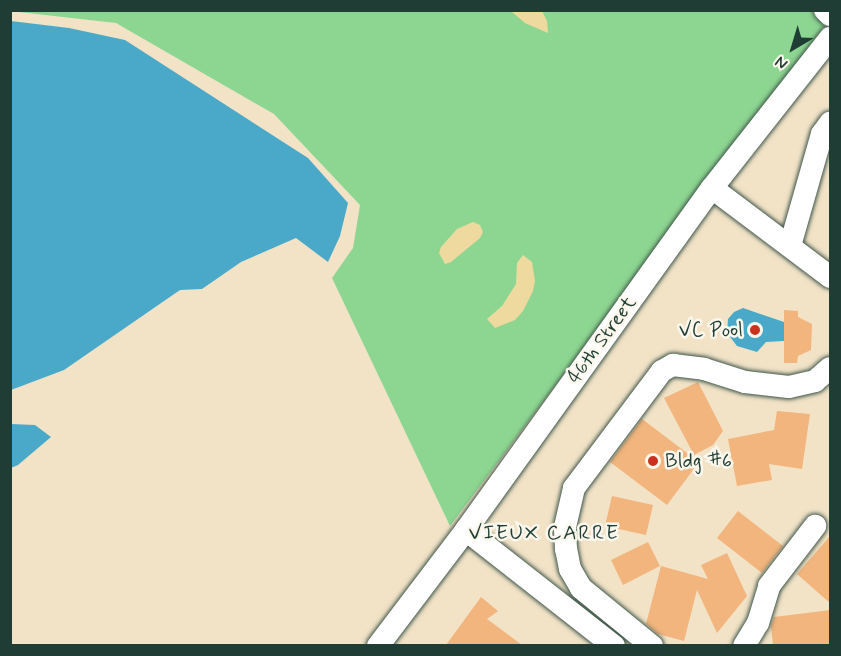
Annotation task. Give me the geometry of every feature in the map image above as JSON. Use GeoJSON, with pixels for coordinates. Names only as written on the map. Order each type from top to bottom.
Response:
{"type":"FeatureCollection","features":[{"type":"Feature","properties":{"kind":"street"},"geometry":{"type":"LineString","coordinates":[[825,10],[831,15]]}},
{"type":"Feature","properties":{"kind":"street","name":"46th Street"},"geometry":{"type":"LineString","coordinates":[[378,645],[466,530],[712,188],[831,38]]}},
{"type":"Feature","properties":{"kind":"street"},"geometry":{"type":"LineString","coordinates":[[790,246],[822,134],[831,123]]}},
{"type":"Feature","properties":{"kind":"street"},"geometry":{"type":"LineString","coordinates":[[712,188],[831,277]]}},
{"type":"Feature","properties":{"kind":"street"},"geometry":{"type":"LineString","coordinates":[[651,645],[581,588],[570,569],[565,527],[574,488],[662,370],[673,365],[704,369],[745,382],[789,387],[815,381],[831,368]]}},
{"type":"Feature","properties":{"kind":"street"},"geometry":{"type":"LineString","coordinates":[[744,645],[758,623],[769,586],[815,526]]}},
{"type":"Feature","properties":{"kind":"street"},"geometry":{"type":"LineString","coordinates":[[466,530],[614,645]]}},
{"type":"Feature","properties":{"kind":"green space"},"geometry":{"type":"Polygon","coordinates":[[[830,10],[830,19],[450,526],[332,278],[353,248],[360,205],[274,114],[116,23],[10,11],[830,10]]]}},
{"type":"Feature","properties":{"kind":"sand"},"geometry":{"type":"Polygon","coordinates":[[[511,11],[542,11],[547,21],[548,33],[525,23],[511,11]]]}},
{"type":"Feature","properties":{"kind":"sand"},"geometry":{"type":"Polygon","coordinates":[[[473,222],[480,225],[483,232],[480,238],[451,262],[445,264],[439,253],[441,247],[457,229],[473,222]]]}},
{"type":"Feature","properties":{"kind":"sand"},"geometry":{"type":"Polygon","coordinates":[[[523,255],[532,262],[535,281],[533,291],[523,311],[515,320],[495,328],[487,319],[502,306],[516,284],[517,263],[523,255]]]}},
{"type":"Feature","properties":{"kind":"water"},"geometry":{"type":"Polygon","coordinates":[[[11,21],[69,28],[125,40],[308,158],[348,203],[340,236],[328,262],[296,238],[241,262],[202,289],[180,290],[64,370],[11,390],[11,21]]]}},
{"type":"Feature","properties":{"kind":"water","name":"VC Pool"},"geometry":{"type":"Polygon","coordinates":[[[743,308],[784,322],[784,341],[766,342],[757,352],[737,346],[727,333],[728,319],[734,312],[743,308]]]}},
{"type":"Feature","properties":{"kind":"water"},"geometry":{"type":"Polygon","coordinates":[[[10,420],[11,424],[35,425],[51,437],[18,465],[11,468],[10,420]]]}},
{"type":"Feature","properties":{"kind":"building"},"geometry":{"type":"Polygon","coordinates":[[[784,310],[798,311],[798,317],[812,324],[811,350],[798,356],[797,363],[784,363],[784,310]]]}},
{"type":"Feature","properties":{"kind":"building"},"geometry":{"type":"Polygon","coordinates":[[[698,382],[723,431],[713,445],[694,455],[664,398],[698,382]]]}},
{"type":"Feature","properties":{"kind":"building"},"geometry":{"type":"Polygon","coordinates":[[[777,411],[810,414],[802,469],[769,464],[772,480],[737,486],[728,439],[774,430],[777,411]]]}},
{"type":"Feature","properties":{"kind":"building","name":"Bldg #6"},"geometry":{"type":"Polygon","coordinates":[[[642,419],[699,462],[667,505],[610,462],[642,419]]]}},
{"type":"Feature","properties":{"kind":"building"},"geometry":{"type":"Polygon","coordinates":[[[612,496],[653,505],[646,535],[605,526],[612,496]]]}},
{"type":"Feature","properties":{"kind":"building"},"geometry":{"type":"Polygon","coordinates":[[[738,511],[783,546],[762,573],[717,538],[738,511]]]}},
{"type":"Feature","properties":{"kind":"building"},"geometry":{"type":"Polygon","coordinates":[[[831,535],[831,604],[797,574],[831,535]]]}},
{"type":"Feature","properties":{"kind":"building"},"geometry":{"type":"Polygon","coordinates":[[[648,542],[660,566],[623,585],[611,560],[648,542]]]}},
{"type":"Feature","properties":{"kind":"building"},"geometry":{"type":"Polygon","coordinates":[[[727,553],[747,596],[717,633],[697,590],[684,641],[658,634],[646,624],[661,566],[708,579],[701,565],[727,553]]]}},
{"type":"Feature","properties":{"kind":"building"},"geometry":{"type":"Polygon","coordinates":[[[481,597],[498,611],[487,619],[522,645],[446,645],[481,597]]]}},
{"type":"Feature","properties":{"kind":"building"},"geometry":{"type":"Polygon","coordinates":[[[831,610],[831,645],[773,645],[771,626],[774,617],[831,610]]]}},
{"type":"Feature","properties":{"kind":"place","name":"VC Pool"},"geometry":{"type":"Point","coordinates":[755,330]}},
{"type":"Feature","properties":{"kind":"place","name":"Bldg #6"},"geometry":{"type":"Point","coordinates":[653,461]}},
{"type":"Feature","properties":{"kind":"district","name":"VIEUX CARRE"},"geometry":{"type":"Point","coordinates":[544,533]}}]}
